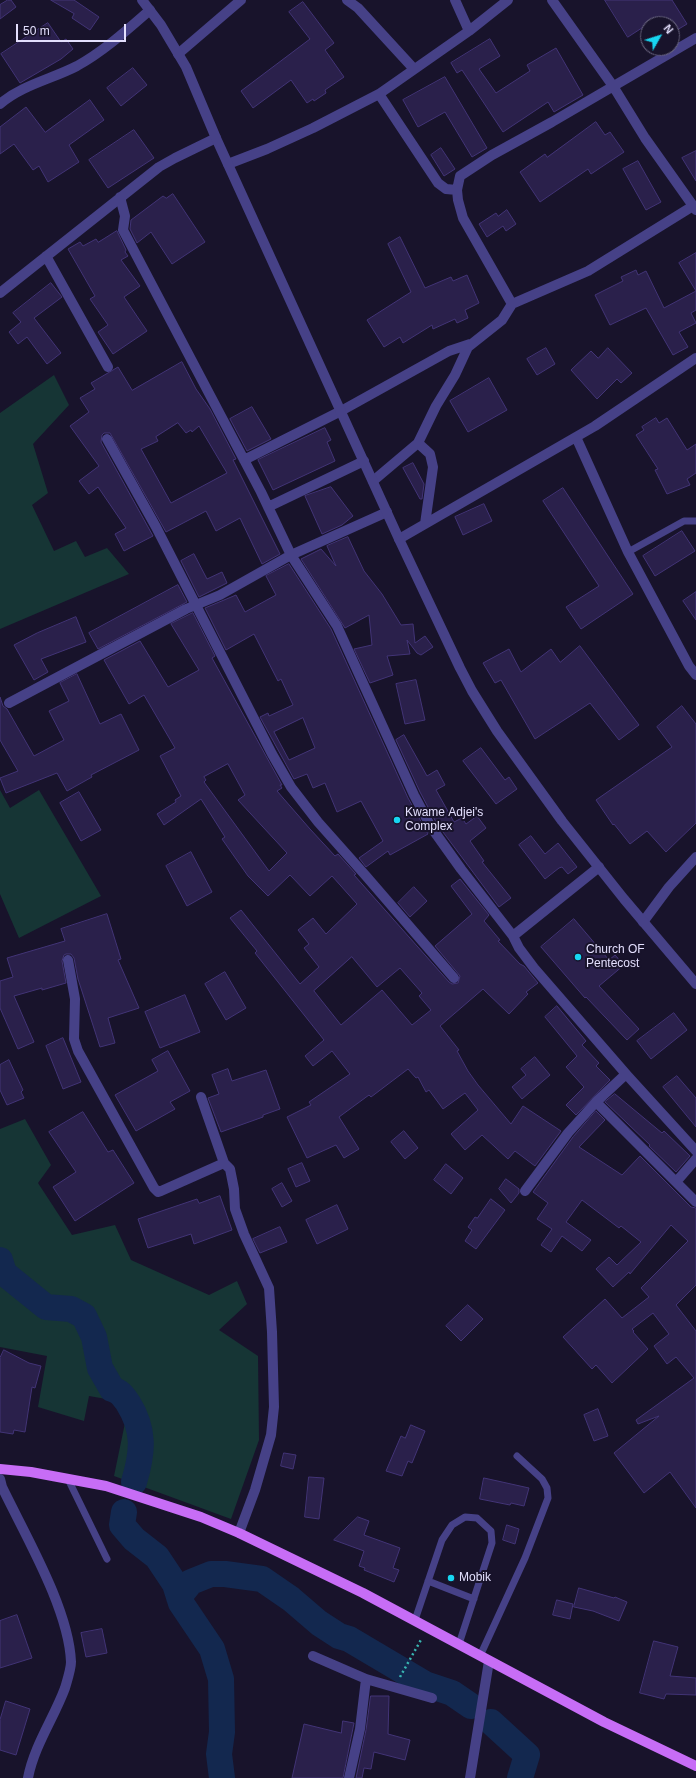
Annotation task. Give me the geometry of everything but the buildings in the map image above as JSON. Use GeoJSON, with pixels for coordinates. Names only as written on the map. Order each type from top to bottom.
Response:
{"type":"FeatureCollection","features":[{"type":"Feature","properties":{"kind":"main road"},"geometry":{"type":"LineString","coordinates":[[0,1469],[31,1472],[124,1491],[201,1517],[239,1533],[415,1620],[604,1722],[696,1766]]}},
{"type":"Feature","properties":{"kind":"street"},"geometry":{"type":"LineString","coordinates":[[142,0],[186,67],[216,138],[399,539],[460,668],[497,731],[562,821],[643,922],[696,984]]}},
{"type":"Feature","properties":{"kind":"street"},"geometry":{"type":"LineString","coordinates":[[178,54],[241,0]]}},
{"type":"Feature","properties":{"kind":"street"},"geometry":{"type":"LineString","coordinates":[[347,0],[358,8],[414,69]]}},
{"type":"Feature","properties":{"kind":"street"},"geometry":{"type":"LineString","coordinates":[[455,0],[469,31]]}},
{"type":"Feature","properties":{"kind":"street"},"geometry":{"type":"LineString","coordinates":[[228,164],[267,149],[313,128],[379,94],[469,31],[508,0]]}},
{"type":"Feature","properties":{"kind":"street"},"geometry":{"type":"LineString","coordinates":[[244,460],[341,411],[450,351],[470,344],[502,320],[512,304],[588,271],[695,208],[645,138],[613,86],[552,0]]}},
{"type":"Feature","properties":{"kind":"street"},"geometry":{"type":"LineString","coordinates":[[0,104],[16,92],[72,68],[91,57],[116,39],[150,10]]}},
{"type":"Feature","properties":{"kind":"street"},"geometry":{"type":"LineString","coordinates":[[512,304],[463,218],[458,200],[458,180],[464,173],[487,158],[696,38]]}},
{"type":"Feature","properties":{"kind":"street"},"geometry":{"type":"LineString","coordinates":[[379,94],[438,183],[446,189],[457,190]]}},
{"type":"Feature","properties":{"kind":"street"},"geometry":{"type":"LineString","coordinates":[[0,293],[159,167],[216,138]]}},
{"type":"Feature","properties":{"kind":"street"},"geometry":{"type":"LineString","coordinates":[[120,197],[125,216],[123,230],[244,460],[291,555],[337,626],[414,795],[431,827],[461,869],[513,936],[519,948],[534,968],[626,1074],[696,1151]]}},
{"type":"Feature","properties":{"kind":"street"},"geometry":{"type":"LineString","coordinates":[[46,256],[108,367]]}},
{"type":"Feature","properties":{"kind":"street"},"geometry":{"type":"LineString","coordinates":[[373,481],[418,443],[436,406],[455,375],[470,344]]}},
{"type":"Feature","properties":{"kind":"street"},"geometry":{"type":"LineString","coordinates":[[399,539],[576,437],[696,358]]}},
{"type":"Feature","properties":{"kind":"street"},"geometry":{"type":"LineString","coordinates":[[576,437],[628,552],[689,666],[696,674]]}},
{"type":"Feature","properties":{"kind":"street"},"geometry":{"type":"LineString","coordinates":[[108,439],[156,527],[272,754],[291,787],[318,822],[454,978]]}},
{"type":"Feature","properties":{"kind":"street"},"geometry":{"type":"LineString","coordinates":[[418,443],[430,454],[433,466],[425,524]]}},
{"type":"Feature","properties":{"kind":"street"},"geometry":{"type":"LineString","coordinates":[[268,507],[364,461]]}},
{"type":"Feature","properties":{"kind":"street"},"geometry":{"type":"LineString","coordinates":[[10,703],[186,609],[220,595],[291,555],[387,512]]}},
{"type":"Feature","properties":{"kind":"street"},"geometry":{"type":"LineString","coordinates":[[643,922],[669,887],[696,857]]}},
{"type":"Feature","properties":{"kind":"street"},"geometry":{"type":"LineString","coordinates":[[513,936],[599,867]]}},
{"type":"Feature","properties":{"kind":"street"},"geometry":{"type":"LineString","coordinates":[[68,960],[74,999],[74,1039],[78,1051],[154,1188],[158,1192],[161,1191],[224,1163]]}},
{"type":"Feature","properties":{"kind":"street"},"geometry":{"type":"LineString","coordinates":[[525,1191],[568,1132],[596,1102],[626,1074]]}},
{"type":"Feature","properties":{"kind":"street"},"geometry":{"type":"LineString","coordinates":[[201,1097],[224,1163],[230,1169],[234,1188],[235,1209],[244,1234],[268,1282],[272,1332],[274,1407],[271,1435],[255,1490],[239,1533]]}},
{"type":"Feature","properties":{"kind":"street"},"geometry":{"type":"LineString","coordinates":[[596,1102],[696,1202]]}},
{"type":"Feature","properties":{"kind":"street"},"geometry":{"type":"LineString","coordinates":[[676,1182],[696,1159]]}},
{"type":"Feature","properties":{"kind":"street"},"geometry":{"type":"LineString","coordinates":[[1,1485],[43,1570],[56,1603],[68,1637],[71,1663],[64,1688],[37,1749],[28,1778]]}},
{"type":"Feature","properties":{"kind":"street"},"geometry":{"type":"LineString","coordinates":[[314,1656],[366,1679],[432,1698]]}},
{"type":"Feature","properties":{"kind":"street"},"geometry":{"type":"LineString","coordinates":[[470,1778],[489,1661]]}},
{"type":"Feature","properties":{"kind":"street"},"geometry":{"type":"LineString","coordinates":[[349,1778],[360,1729],[366,1679]]}},
{"type":"Feature","properties":{"kind":"lane"},"geometry":{"type":"LineString","coordinates":[[628,552],[684,521],[696,521]]}},
{"type":"Feature","properties":{"kind":"lane"},"geometry":{"type":"LineString","coordinates":[[480,1656],[525,1558],[548,1498],[547,1488],[542,1479],[517,1456]]}},
{"type":"Feature","properties":{"kind":"lane"},"geometry":{"type":"LineString","coordinates":[[68,1479],[107,1559]]}},
{"type":"Feature","properties":{"kind":"lane"},"geometry":{"type":"LineString","coordinates":[[415,1620],[442,1540],[452,1525],[465,1518],[477,1518],[491,1531],[492,1543],[459,1644]]}},
{"type":"Feature","properties":{"kind":"lane"},"geometry":{"type":"LineString","coordinates":[[428,1582],[474,1598]]}},
{"type":"Feature","properties":{"kind":"path"},"geometry":{"type":"LineString","coordinates":[[394,1687],[428,1628]]}},
{"type":"Feature","properties":{"kind":"green space"},"geometry":{"type":"Polygon","coordinates":[[[54,375],[69,405],[33,444],[48,493],[32,505],[54,551],[76,541],[85,557],[107,548],[129,574],[0,629],[0,413],[54,375]]]}},
{"type":"Feature","properties":{"kind":"green space"},"geometry":{"type":"Polygon","coordinates":[[[0,790],[10,808],[39,790],[101,896],[19,938],[0,894],[0,790]]]}},
{"type":"Feature","properties":{"kind":"green space"},"geometry":{"type":"Polygon","coordinates":[[[25,1119],[51,1165],[38,1183],[72,1235],[115,1225],[131,1260],[209,1295],[237,1281],[247,1304],[219,1330],[258,1356],[259,1440],[231,1519],[114,1476],[126,1418],[112,1400],[89,1396],[84,1421],[38,1407],[47,1356],[0,1347],[0,1129],[25,1119]]]}},
{"type":"Feature","properties":{"kind":"waterway"},"geometry":{"type":"LineString","coordinates":[[0,1260],[4,1273],[46,1307],[71,1309],[84,1316],[94,1337],[100,1368],[112,1389],[120,1393],[128,1403],[134,1413],[140,1432],[141,1451],[134,1482]]}},
{"type":"Feature","properties":{"kind":"waterway"},"geometry":{"type":"LineString","coordinates":[[124,1512],[122,1525],[134,1539],[157,1557],[175,1584],[181,1603],[212,1649],[221,1679],[222,1732],[219,1754],[222,1778]]}},
{"type":"Feature","properties":{"kind":"waterway"},"geometry":{"type":"LineString","coordinates":[[179,1597],[191,1582],[211,1574],[225,1574],[262,1579],[291,1599],[319,1623],[339,1636],[349,1639],[425,1684],[452,1693],[471,1706]]}},
{"type":"Feature","properties":{"kind":"waterway"},"geometry":{"type":"LineString","coordinates":[[491,1722],[527,1755],[520,1778]]}},
{"type":"Feature","properties":{"kind":"place","name":"Kwame Adjei's Complex"},"geometry":{"type":"Point","coordinates":[397,820]}},
{"type":"Feature","properties":{"kind":"place","name":"Church OF Pentecost"},"geometry":{"type":"Point","coordinates":[578,957]}},
{"type":"Feature","properties":{"kind":"place","name":"Mobik"},"geometry":{"type":"Point","coordinates":[451,1578]}}]}
